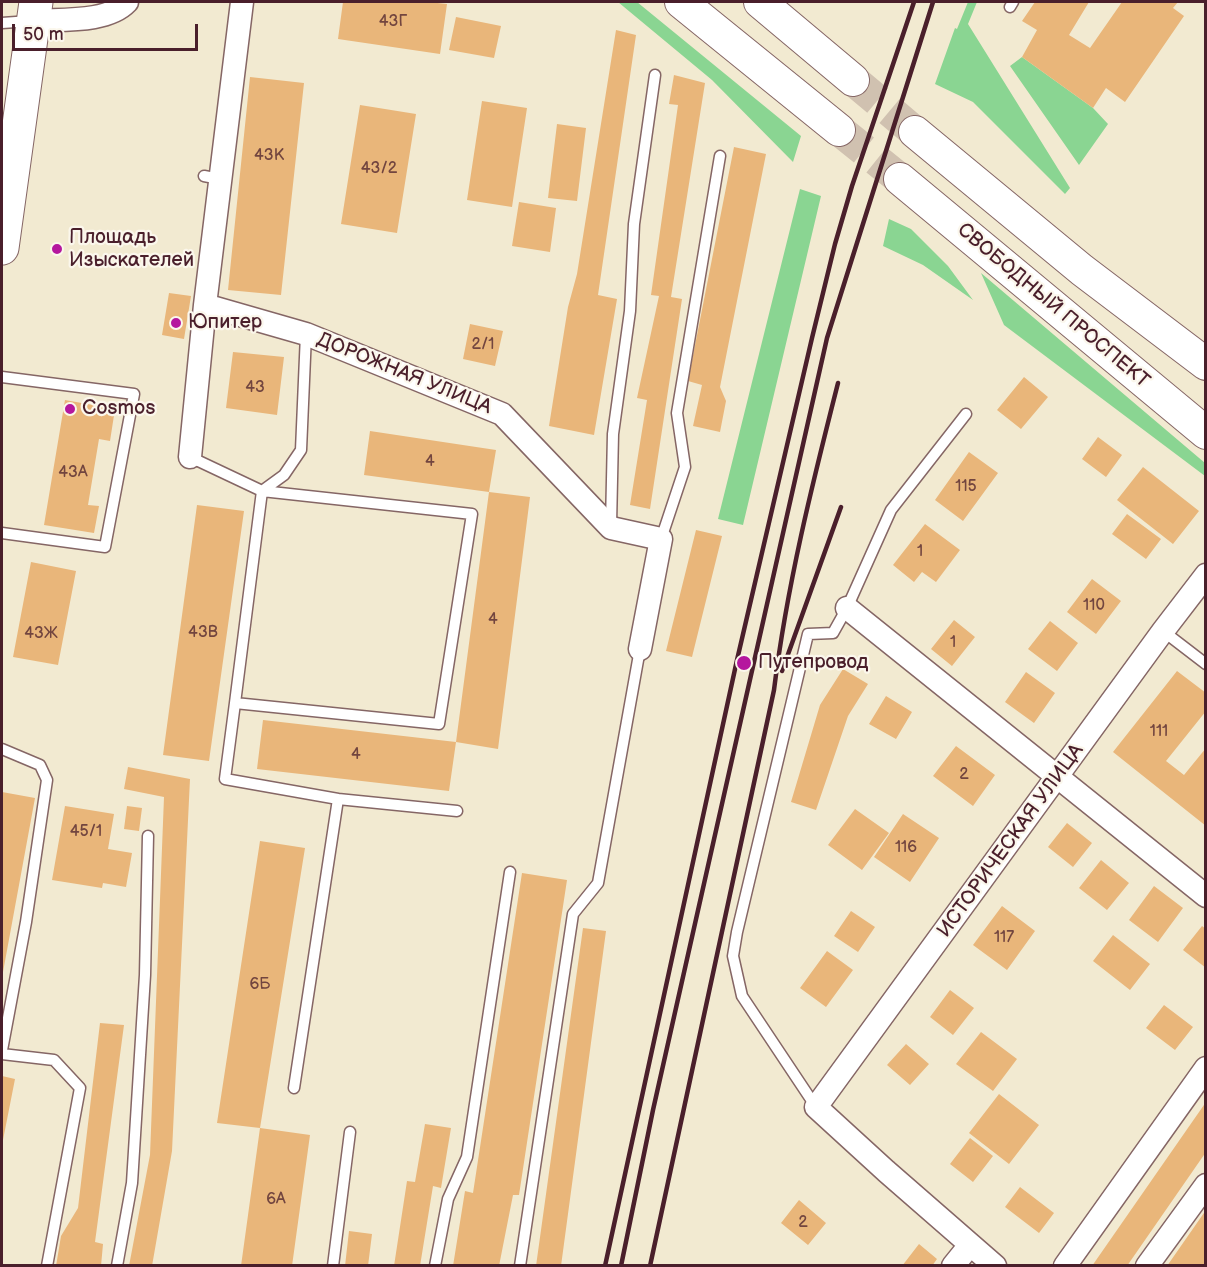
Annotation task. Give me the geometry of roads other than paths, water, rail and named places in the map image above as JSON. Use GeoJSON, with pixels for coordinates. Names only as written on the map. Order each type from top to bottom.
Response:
{"type":"FeatureCollection","features":[{"type":"Feature","properties":{"kind":"main road"},"geometry":{"type":"LineString","coordinates":[[681,2],[839,130]]}},
{"type":"Feature","properties":{"kind":"main road"},"geometry":{"type":"LineString","coordinates":[[760,2],[853,80]]}},
{"type":"Feature","properties":{"kind":"main road"},"geometry":{"type":"LineString","coordinates":[[2,239],[35,11]]}},
{"type":"Feature","properties":{"kind":"main road"},"geometry":{"type":"LineString","coordinates":[[915,132],[1082,270],[1206,364]]}},
{"type":"Feature","properties":{"kind":"main road","name":"СВОБОДНЫЙ ПРОСПЕКТ"},"geometry":{"type":"LineString","coordinates":[[900,179],[1206,433]]}},
{"type":"Feature","properties":{"kind":"street"},"geometry":{"type":"LineString","coordinates":[[35,11],[101,17],[122,7],[127,2]]}},
{"type":"Feature","properties":{"kind":"street"},"geometry":{"type":"LineString","coordinates":[[190,457],[205,305],[212,178],[242,2]]}},
{"type":"Feature","properties":{"kind":"street","name":"ДОРОЖНАЯ УЛИЦА"},"geometry":{"type":"LineString","coordinates":[[205,305],[306,334],[502,414],[611,528]]}},
{"type":"Feature","properties":{"kind":"street"},"geometry":{"type":"LineString","coordinates":[[611,528],[661,538],[640,649]]}},
{"type":"Feature","properties":{"kind":"street","name":"ИСТОРИЧЕСКАЯ УЛИЦА"},"geometry":{"type":"LineString","coordinates":[[816,1107],[1162,631],[1206,575]]}},
{"type":"Feature","properties":{"kind":"street"},"geometry":{"type":"LineString","coordinates":[[847,608],[1206,896]]}},
{"type":"Feature","properties":{"kind":"street"},"geometry":{"type":"LineString","coordinates":[[1065,1266],[1206,1068]]}},
{"type":"Feature","properties":{"kind":"street"},"geometry":{"type":"LineString","coordinates":[[816,1107],[994,1266]]}},
{"type":"Feature","properties":{"kind":"street"},"geometry":{"type":"LineString","coordinates":[[1147,1266],[1206,1185]]}},
{"type":"Feature","properties":{"kind":"street"},"geometry":{"type":"LineString","coordinates":[[953,1266],[970,1245]]}},
{"type":"Feature","properties":{"kind":"lane"},"geometry":{"type":"LineString","coordinates":[[2,23],[35,11]]}},
{"type":"Feature","properties":{"kind":"lane"},"geometry":{"type":"LineString","coordinates":[[611,528],[613,434],[630,311],[634,224],[655,75]]}},
{"type":"Feature","properties":{"kind":"lane"},"geometry":{"type":"LineString","coordinates":[[661,538],[685,467],[677,413],[720,156]]}},
{"type":"Feature","properties":{"kind":"lane"},"geometry":{"type":"LineString","coordinates":[[306,334],[301,450],[284,475],[262,491],[225,779],[338,799],[457,811]]}},
{"type":"Feature","properties":{"kind":"lane"},"geometry":{"type":"LineString","coordinates":[[2,377],[134,394],[105,547],[2,534]]}},
{"type":"Feature","properties":{"kind":"lane"},"geometry":{"type":"LineString","coordinates":[[816,1107],[742,996],[734,956],[736,932],[808,634],[833,633],[847,608],[891,510],[966,414]]}},
{"type":"Feature","properties":{"kind":"lane"},"geometry":{"type":"LineString","coordinates":[[190,457],[262,491],[472,514],[439,724],[235,703]]}},
{"type":"Feature","properties":{"kind":"lane"},"geometry":{"type":"LineString","coordinates":[[1162,631],[1206,664]]}},
{"type":"Feature","properties":{"kind":"lane"},"geometry":{"type":"LineString","coordinates":[[520,1266],[573,914],[598,883],[640,649]]}},
{"type":"Feature","properties":{"kind":"lane"},"geometry":{"type":"LineString","coordinates":[[2,749],[40,765],[47,780],[26,922],[2,1052],[54,1060],[80,1088],[47,1266]]}},
{"type":"Feature","properties":{"kind":"lane"},"geometry":{"type":"LineString","coordinates":[[294,1088],[338,799]]}},
{"type":"Feature","properties":{"kind":"lane"},"geometry":{"type":"LineString","coordinates":[[117,1266],[132,1183],[145,975],[148,836]]}},
{"type":"Feature","properties":{"kind":"lane"},"geometry":{"type":"LineString","coordinates":[[435,1266],[448,1199],[467,1156],[510,872]]}},
{"type":"Feature","properties":{"kind":"lane"},"geometry":{"type":"LineString","coordinates":[[333,1266],[350,1132]]}},
{"type":"Feature","properties":{"kind":"tunnel"},"geometry":{"type":"LineString","coordinates":[[853,80],[915,132]]}},
{"type":"Feature","properties":{"kind":"tunnel"},"geometry":{"type":"LineString","coordinates":[[839,130],[900,179]]}},
{"type":"Feature","properties":{"kind":"railway"},"geometry":{"type":"LineString","coordinates":[[605,1266],[737,660],[812,338],[852,186],[914,2]]}},
{"type":"Feature","properties":{"kind":"railway"},"geometry":{"type":"LineString","coordinates":[[621,1266],[653,1110],[827,338],[933,2]]}},
{"type":"Feature","properties":{"kind":"railway"},"geometry":{"type":"LineString","coordinates":[[650,1266],[774,690],[801,535],[838,383]]}},
{"type":"Feature","properties":{"kind":"railway"},"geometry":{"type":"LineString","coordinates":[[782,671],[841,507]]}},
{"type":"Feature","properties":{"kind":"place","name":"Площадь Изыскателей"},"geometry":{"type":"Point","coordinates":[57,249]}},
{"type":"Feature","properties":{"kind":"place","name":"Юпитер"},"geometry":{"type":"Point","coordinates":[176,323]}},
{"type":"Feature","properties":{"kind":"place","name":"Cosmos"},"geometry":{"type":"Point","coordinates":[70,409]}},
{"type":"Feature","properties":{"kind":"place","name":"Путепровод"},"geometry":{"type":"Point","coordinates":[744,663]}}]}
